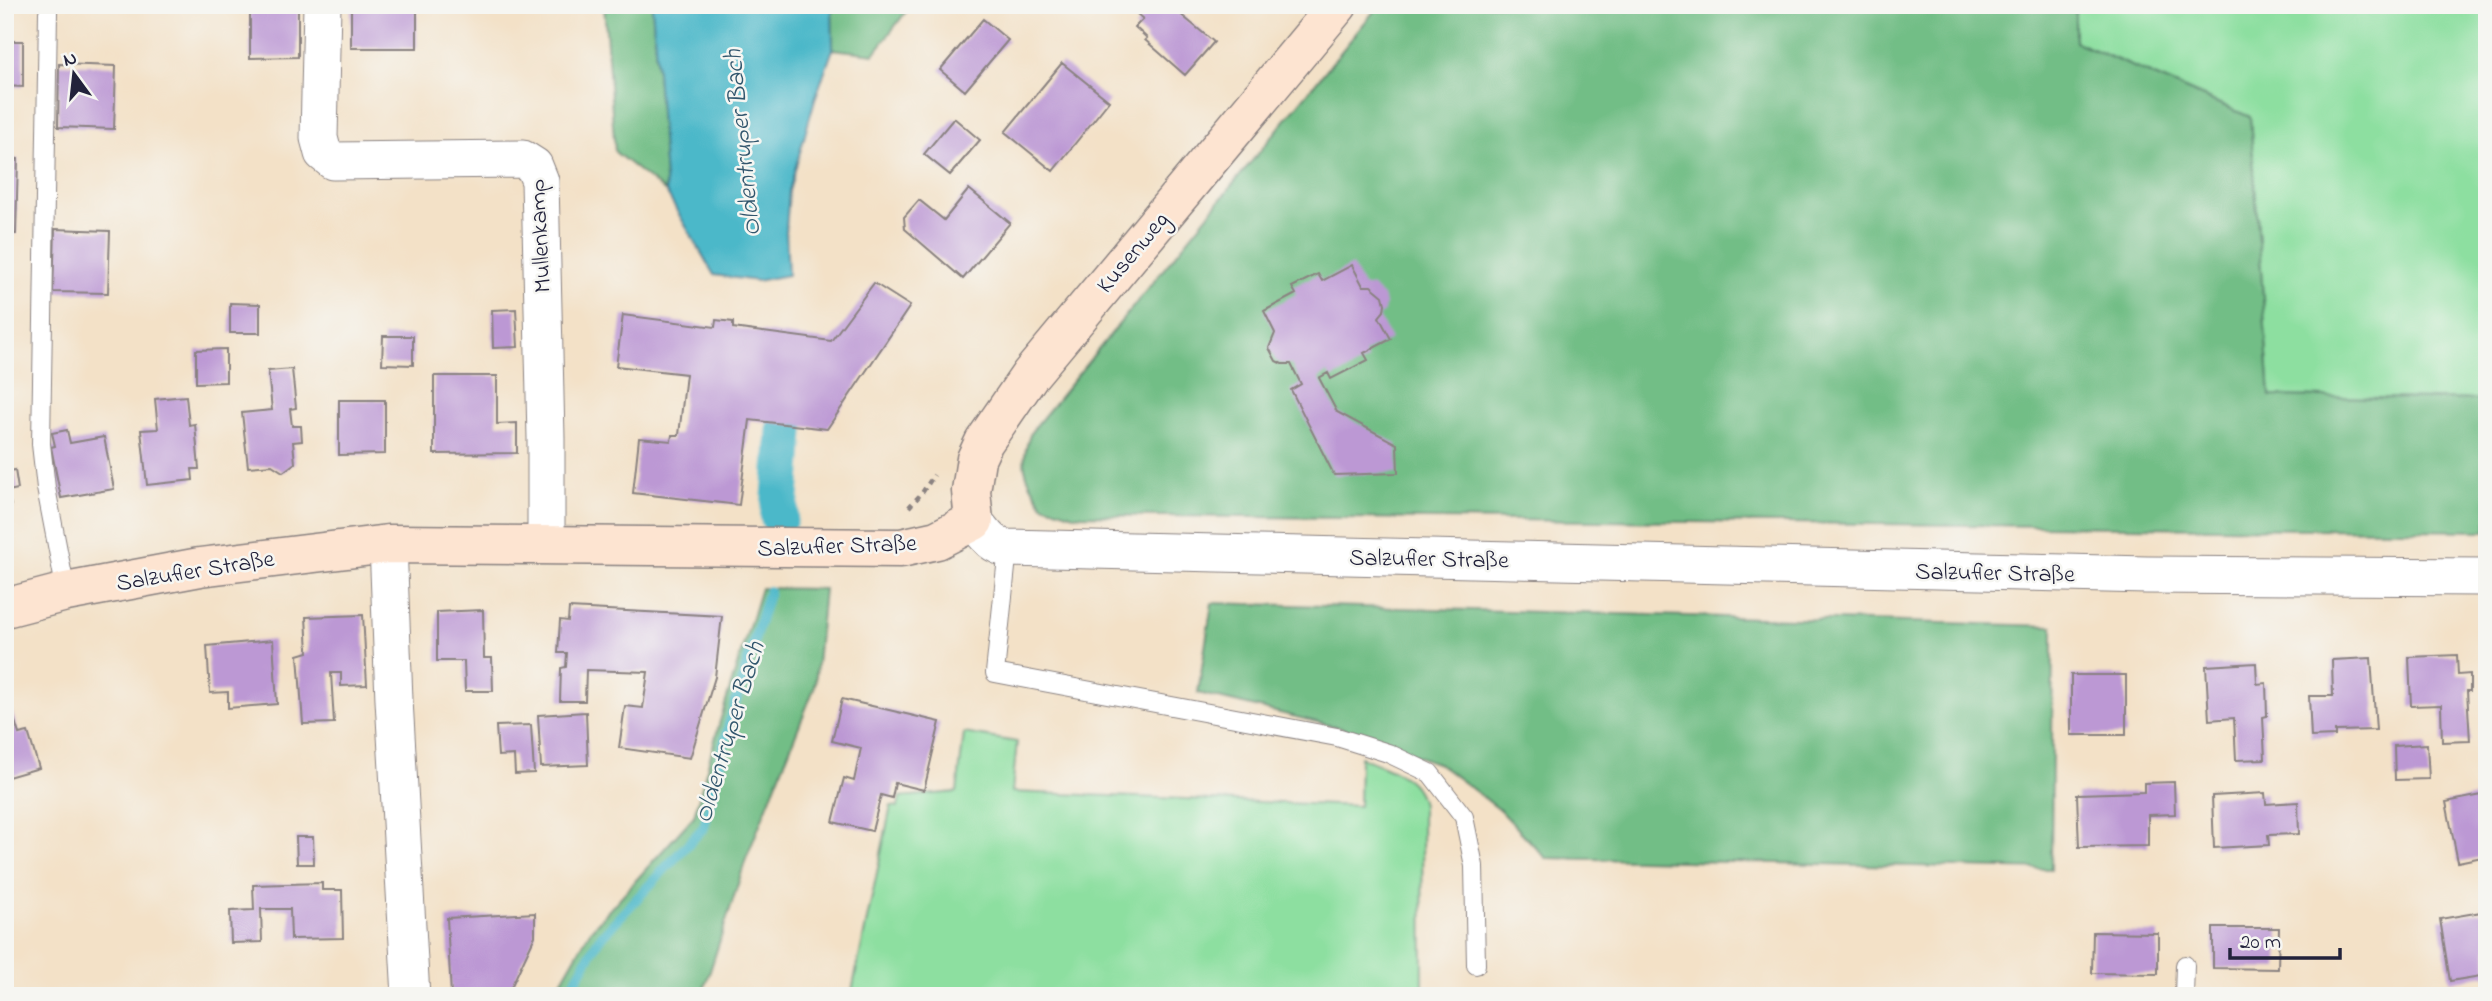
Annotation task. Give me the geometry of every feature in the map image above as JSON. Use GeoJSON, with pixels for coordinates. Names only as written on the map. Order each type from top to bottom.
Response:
{"type":"FeatureCollection","features":[{"type":"Feature","properties":{"kind":"street","name":"Mullenkamp"},"geometry":{"type":"LineString","coordinates":[[322,5],[319,138],[323,153],[333,161],[523,159],[534,166],[540,181],[546,544]]}},
{"type":"Feature","properties":{"kind":"street","name":"Kusenweg"},"geometry":{"type":"LineString","coordinates":[[974,521],[971,491],[976,460],[984,442],[1030,375],[1338,5]]}},
{"type":"Feature","properties":{"kind":"street","name":"Salzufler Straße"},"geometry":{"type":"LineString","coordinates":[[5,608],[66,592],[200,567],[388,544],[901,548],[937,540],[974,521]]}},
{"type":"Feature","properties":{"kind":"street"},"geometry":{"type":"LineString","coordinates":[[974,521],[991,542],[1008,548]]}},
{"type":"Feature","properties":{"kind":"street"},"geometry":{"type":"LineString","coordinates":[[388,544],[394,713],[411,996]]}},
{"type":"Feature","properties":{"kind":"street","name":"Salzufler Straße"},"geometry":{"type":"LineString","coordinates":[[1008,548],[2147,575],[2487,577]]}},
{"type":"Feature","properties":{"kind":"lane"},"geometry":{"type":"LineString","coordinates":[[48,12],[41,444],[66,592]]}},
{"type":"Feature","properties":{"kind":"lane"},"geometry":{"type":"LineString","coordinates":[[1008,548],[996,673],[1337,737],[1388,753],[1430,773],[1464,817],[1474,866],[1476,965]]}},
{"type":"Feature","properties":{"kind":"lane"},"geometry":{"type":"LineString","coordinates":[[2185,965],[2185,996]]}},
{"type":"Feature","properties":{"kind":"green space"},"geometry":{"type":"Polygon","coordinates":[[[604,5],[652,5],[666,192],[615,152],[604,5]]]}},
{"type":"Feature","properties":{"kind":"green space"},"geometry":{"type":"Polygon","coordinates":[[[832,5],[911,5],[874,54],[833,49],[832,5]]]}},
{"type":"Feature","properties":{"kind":"green space"},"geometry":{"type":"Polygon","coordinates":[[[1379,5],[2075,5],[2075,42],[2250,117],[2270,396],[2487,400],[2487,531],[1074,515],[1043,505],[1025,470],[1025,454],[1031,432],[1379,5]]]}},
{"type":"Feature","properties":{"kind":"green space"},"geometry":{"type":"Polygon","coordinates":[[[2075,5],[2307,5],[2319,10],[2320,5],[2487,5],[2487,400],[2270,396],[2250,117],[2074,41],[2075,5]]]}},
{"type":"Feature","properties":{"kind":"green space"},"geometry":{"type":"Polygon","coordinates":[[[761,588],[824,589],[815,686],[746,859],[702,996],[553,996],[590,931],[694,816],[761,588]]]}},
{"type":"Feature","properties":{"kind":"green space"},"geometry":{"type":"Polygon","coordinates":[[[1212,603],[2053,626],[2051,869],[1546,858],[1500,810],[1439,764],[1341,728],[1198,693],[1212,603]]]}},
{"type":"Feature","properties":{"kind":"green space"},"geometry":{"type":"Polygon","coordinates":[[[964,733],[1017,742],[1012,792],[1359,806],[1360,757],[1399,774],[1414,786],[1422,806],[1423,996],[851,996],[891,806],[898,807],[900,797],[957,792],[964,733]]]}},
{"type":"Feature","properties":{"kind":"water"},"geometry":{"type":"Polygon","coordinates":[[[652,5],[832,5],[833,49],[815,99],[789,191],[786,230],[788,275],[757,281],[714,275],[666,192],[652,5]]]}},
{"type":"Feature","properties":{"kind":"building"},"geometry":{"type":"Polygon","coordinates":[[[250,5],[298,5],[298,57],[250,58],[250,5]]]}},
{"type":"Feature","properties":{"kind":"building"},"geometry":{"type":"Polygon","coordinates":[[[351,5],[417,5],[417,48],[351,48],[351,5]]]}},
{"type":"Feature","properties":{"kind":"building"},"geometry":{"type":"Polygon","coordinates":[[[1175,5],[1173,8],[1214,42],[1185,75],[1145,40],[1147,38],[1135,27],[1143,19],[1129,7],[1175,5]]]}},
{"type":"Feature","properties":{"kind":"building"},"geometry":{"type":"Polygon","coordinates":[[[983,19],[1008,40],[965,91],[940,70],[983,19]]]}},
{"type":"Feature","properties":{"kind":"building"},"geometry":{"type":"Polygon","coordinates":[[[5,41],[23,41],[23,87],[5,86],[5,41]]]}},
{"type":"Feature","properties":{"kind":"building"},"geometry":{"type":"Polygon","coordinates":[[[1062,63],[1109,101],[1053,171],[1005,132],[1062,63]]]}},
{"type":"Feature","properties":{"kind":"building"},"geometry":{"type":"Polygon","coordinates":[[[59,64],[116,66],[114,129],[58,127],[59,64]]]}},
{"type":"Feature","properties":{"kind":"building"},"geometry":{"type":"Polygon","coordinates":[[[954,118],[980,140],[950,175],[924,154],[954,118]]]}},
{"type":"Feature","properties":{"kind":"building"},"geometry":{"type":"Polygon","coordinates":[[[5,158],[18,159],[16,234],[5,234],[5,158]]]}},
{"type":"Feature","properties":{"kind":"building"},"geometry":{"type":"Polygon","coordinates":[[[969,189],[1010,223],[963,279],[905,229],[904,217],[919,200],[944,220],[969,189]]]}},
{"type":"Feature","properties":{"kind":"building"},"geometry":{"type":"Polygon","coordinates":[[[55,229],[110,231],[108,293],[53,292],[55,229]]]}},
{"type":"Feature","properties":{"kind":"building"},"geometry":{"type":"Polygon","coordinates":[[[1352,265],[1363,286],[1371,286],[1383,296],[1384,311],[1379,317],[1391,339],[1364,353],[1368,360],[1331,379],[1328,373],[1319,378],[1337,412],[1397,444],[1398,473],[1334,475],[1291,390],[1301,384],[1291,364],[1276,361],[1269,348],[1275,333],[1264,311],[1296,294],[1292,287],[1318,274],[1322,281],[1352,265]]]}},
{"type":"Feature","properties":{"kind":"building"},"geometry":{"type":"Polygon","coordinates":[[[874,283],[910,306],[827,429],[750,420],[739,505],[633,493],[639,438],[671,441],[672,435],[679,435],[686,374],[616,366],[623,315],[715,327],[716,320],[733,322],[733,328],[831,341],[874,283]]]}},
{"type":"Feature","properties":{"kind":"building"},"geometry":{"type":"Polygon","coordinates":[[[230,303],[260,304],[260,333],[230,333],[230,303]]]}},
{"type":"Feature","properties":{"kind":"building"},"geometry":{"type":"Polygon","coordinates":[[[516,309],[518,347],[493,348],[492,310],[516,309]]]}},
{"type":"Feature","properties":{"kind":"building"},"geometry":{"type":"Polygon","coordinates":[[[383,336],[413,336],[413,365],[382,364],[383,336]]]}},
{"type":"Feature","properties":{"kind":"building"},"geometry":{"type":"Polygon","coordinates":[[[226,349],[226,382],[196,383],[196,350],[226,349]]]}},
{"type":"Feature","properties":{"kind":"building"},"geometry":{"type":"Polygon","coordinates":[[[292,369],[296,408],[290,409],[292,426],[301,426],[302,441],[293,442],[295,463],[283,472],[272,465],[248,467],[242,413],[272,410],[268,371],[292,369]]]}},
{"type":"Feature","properties":{"kind":"building"},"geometry":{"type":"Polygon","coordinates":[[[434,376],[497,376],[497,424],[517,423],[517,453],[434,454],[434,376]]]}},
{"type":"Feature","properties":{"kind":"building"},"geometry":{"type":"Polygon","coordinates":[[[186,396],[189,425],[195,424],[199,469],[192,469],[193,480],[147,485],[141,430],[158,429],[155,399],[186,396]]]}},
{"type":"Feature","properties":{"kind":"building"},"geometry":{"type":"Polygon","coordinates":[[[339,400],[385,400],[385,454],[339,455],[339,400]]]}},
{"type":"Feature","properties":{"kind":"building"},"geometry":{"type":"Polygon","coordinates":[[[67,430],[70,443],[104,437],[114,489],[61,498],[51,447],[55,446],[52,433],[67,430]]]}},
{"type":"Feature","properties":{"kind":"building"},"geometry":{"type":"Polygon","coordinates":[[[15,470],[18,489],[8,491],[11,507],[5,508],[5,472],[15,470]]]}},
{"type":"Feature","properties":{"kind":"building"},"geometry":{"type":"Polygon","coordinates":[[[569,608],[722,616],[715,677],[690,758],[619,748],[625,706],[643,708],[648,672],[586,670],[585,701],[560,701],[561,668],[566,667],[567,653],[558,653],[560,620],[568,621],[569,608]]]}},
{"type":"Feature","properties":{"kind":"building"},"geometry":{"type":"Polygon","coordinates":[[[483,610],[484,658],[492,658],[493,691],[465,691],[464,661],[437,661],[437,612],[483,610]]]}},
{"type":"Feature","properties":{"kind":"building"},"geometry":{"type":"Polygon","coordinates":[[[363,615],[367,685],[341,686],[341,673],[331,673],[334,723],[303,724],[298,655],[308,652],[306,617],[363,615]]]}},
{"type":"Feature","properties":{"kind":"building"},"geometry":{"type":"Polygon","coordinates":[[[273,640],[277,704],[228,708],[228,692],[210,693],[207,646],[273,640]]]}},
{"type":"Feature","properties":{"kind":"building"},"geometry":{"type":"Polygon","coordinates":[[[2457,655],[2458,675],[2470,674],[2470,691],[2467,691],[2470,741],[2442,742],[2441,705],[2411,706],[2409,657],[2457,655]]]}},
{"type":"Feature","properties":{"kind":"building"},"geometry":{"type":"Polygon","coordinates":[[[2371,658],[2376,730],[2335,731],[2335,736],[2311,737],[2309,696],[2333,696],[2332,660],[2371,658]]]}},
{"type":"Feature","properties":{"kind":"building"},"geometry":{"type":"Polygon","coordinates":[[[2256,663],[2257,684],[2266,683],[2267,716],[2263,717],[2265,759],[2236,760],[2234,718],[2209,720],[2206,666],[2256,663]]]}},
{"type":"Feature","properties":{"kind":"building"},"geometry":{"type":"Polygon","coordinates":[[[2071,675],[2126,675],[2126,735],[2071,735],[2071,675]]]}},
{"type":"Feature","properties":{"kind":"building"},"geometry":{"type":"Polygon","coordinates":[[[5,689],[19,734],[28,732],[39,768],[5,778],[5,689]]]}},
{"type":"Feature","properties":{"kind":"building"},"geometry":{"type":"Polygon","coordinates":[[[842,699],[940,722],[924,790],[895,783],[892,798],[881,795],[872,831],[833,822],[844,778],[854,781],[861,748],[832,741],[842,699]]]}},
{"type":"Feature","properties":{"kind":"building"},"geometry":{"type":"Polygon","coordinates":[[[586,712],[588,765],[541,767],[538,715],[586,712]]]}},
{"type":"Feature","properties":{"kind":"building"},"geometry":{"type":"Polygon","coordinates":[[[531,725],[534,773],[515,774],[514,755],[498,756],[496,726],[531,725]]]}},
{"type":"Feature","properties":{"kind":"building"},"geometry":{"type":"Polygon","coordinates":[[[2427,744],[2429,779],[2395,780],[2394,746],[2427,744]]]}},
{"type":"Feature","properties":{"kind":"building"},"geometry":{"type":"Polygon","coordinates":[[[2174,782],[2175,814],[2148,815],[2148,846],[2079,847],[2077,794],[2144,792],[2144,783],[2174,782]]]}},
{"type":"Feature","properties":{"kind":"building"},"geometry":{"type":"Polygon","coordinates":[[[2265,793],[2266,804],[2298,802],[2299,834],[2268,835],[2269,845],[2214,848],[2212,796],[2265,793]]]}},
{"type":"Feature","properties":{"kind":"building"},"geometry":{"type":"Polygon","coordinates":[[[2487,794],[2487,856],[2458,862],[2446,802],[2487,794]]]}},
{"type":"Feature","properties":{"kind":"building"},"geometry":{"type":"Polygon","coordinates":[[[296,837],[313,837],[314,864],[297,864],[296,837]]]}},
{"type":"Feature","properties":{"kind":"building"},"geometry":{"type":"Polygon","coordinates":[[[322,883],[322,890],[342,890],[343,938],[291,939],[290,909],[261,909],[262,942],[231,943],[230,911],[254,910],[253,885],[322,883]]]}},
{"type":"Feature","properties":{"kind":"building"},"geometry":{"type":"Polygon","coordinates":[[[2487,911],[2487,975],[2450,981],[2440,919],[2487,911]]]}},
{"type":"Feature","properties":{"kind":"building"},"geometry":{"type":"Polygon","coordinates":[[[535,913],[535,936],[507,996],[451,996],[447,918],[535,913]]]}},
{"type":"Feature","properties":{"kind":"building"},"geometry":{"type":"Polygon","coordinates":[[[2213,928],[2279,928],[2278,969],[2213,968],[2213,928]]]}},
{"type":"Feature","properties":{"kind":"building"},"geometry":{"type":"Polygon","coordinates":[[[2093,932],[2158,933],[2158,974],[2092,973],[2093,932]]]}},
{"type":"Feature","properties":{"kind":"waterway","name":"Oldentruper Bach"},"geometry":{"type":"LineString","coordinates":[[779,517],[786,424]]}},
{"type":"Feature","properties":{"kind":"waterway","name":"Oldentruper Bach"},"geometry":{"type":"LineString","coordinates":[[567,996],[599,939],[704,827],[729,724],[769,591]]}}]}
